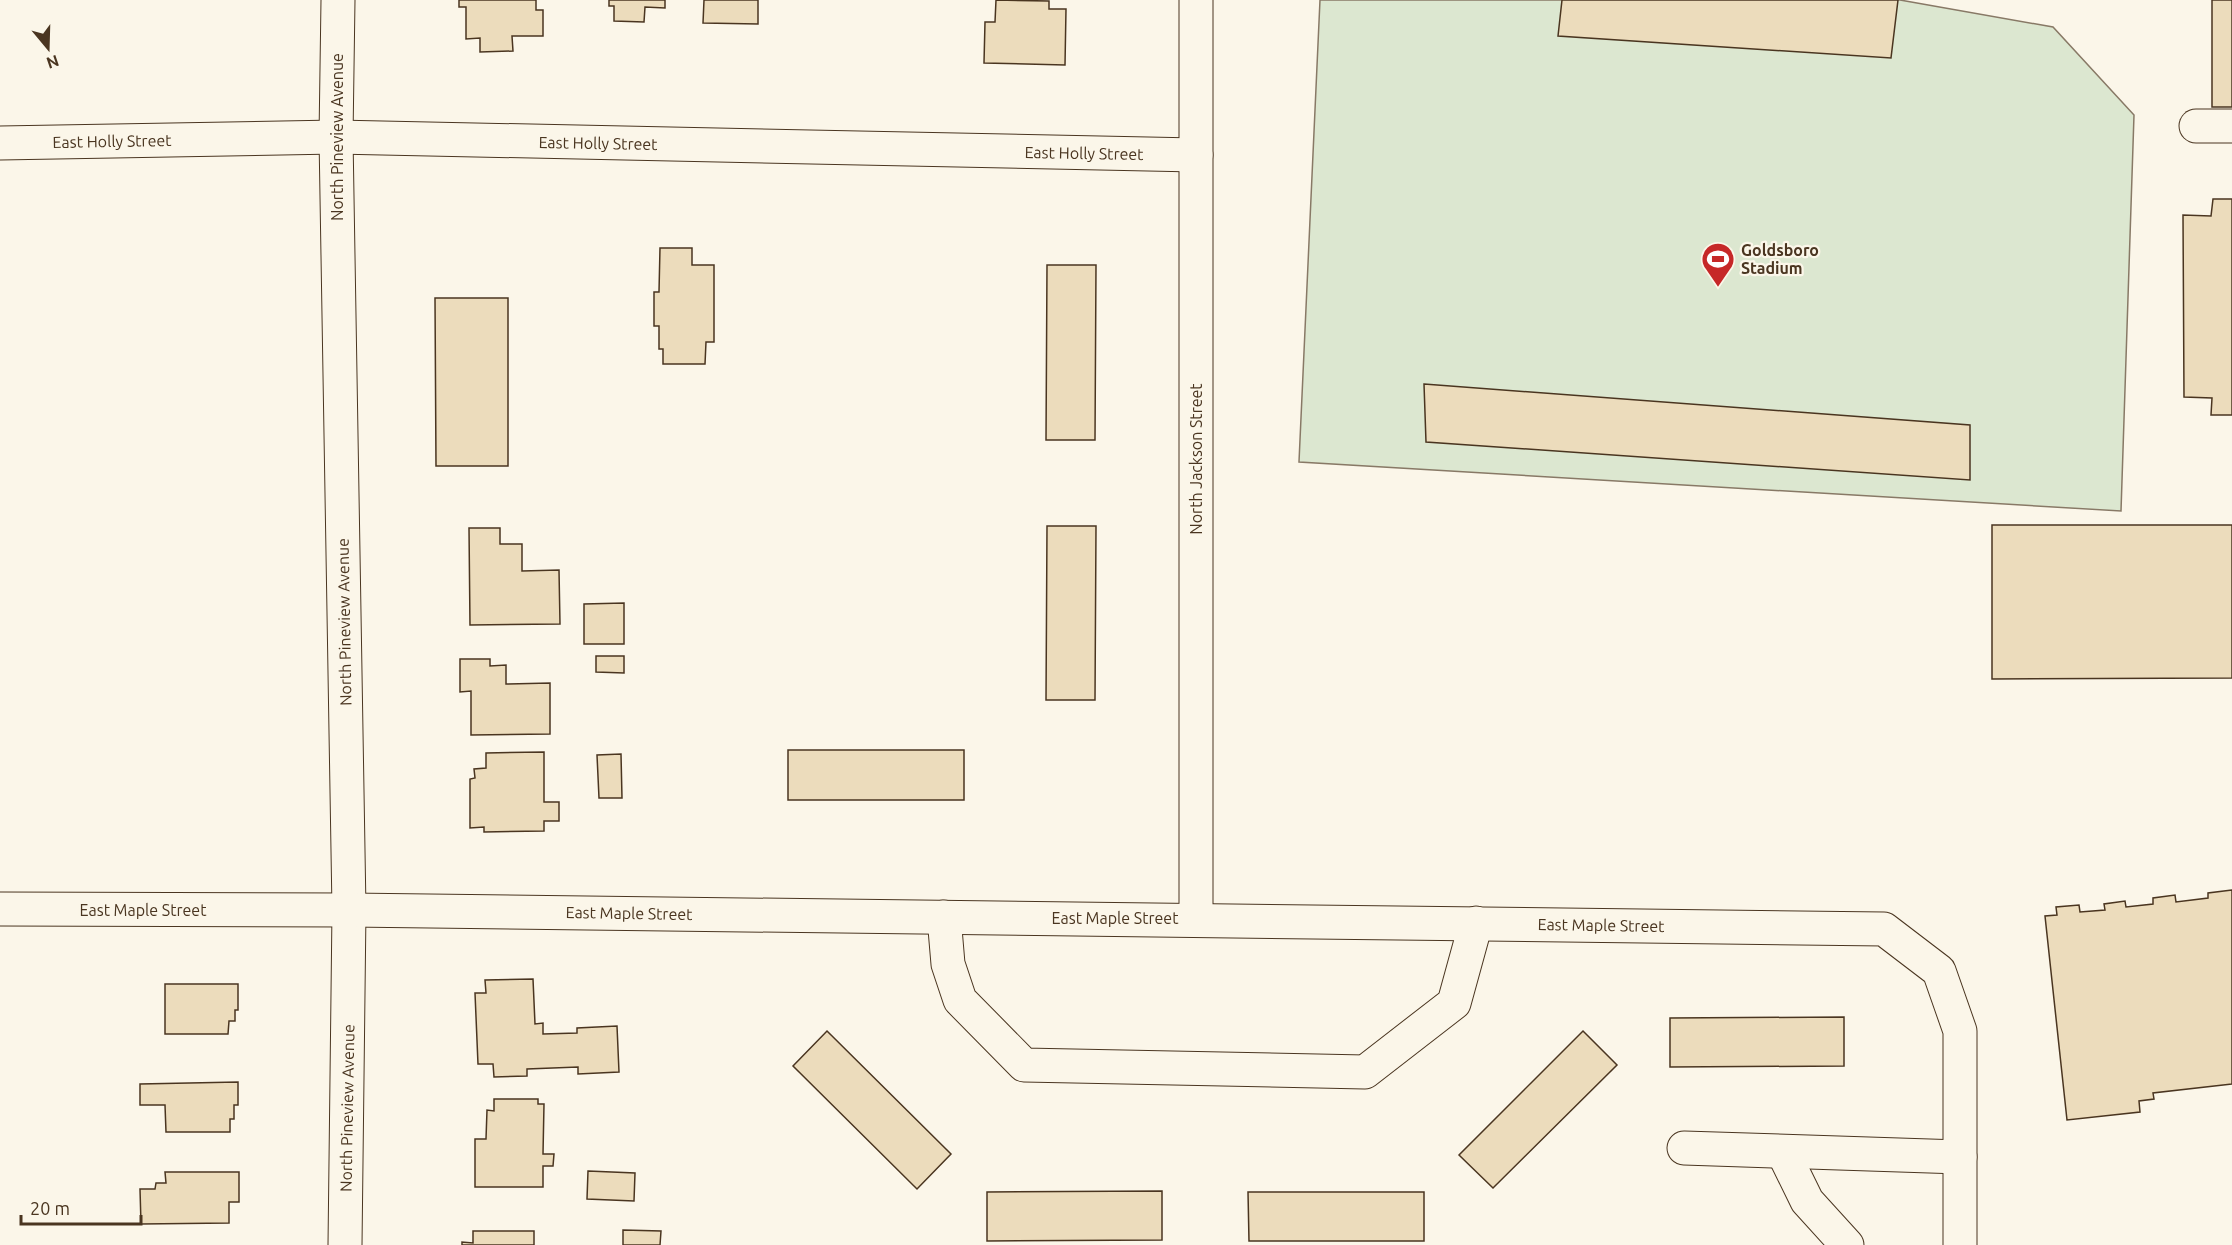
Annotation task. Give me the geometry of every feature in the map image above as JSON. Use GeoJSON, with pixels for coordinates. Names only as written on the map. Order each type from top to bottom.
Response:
{"type":"FeatureCollection","features":[{"type":"Feature","properties":{"kind":"street","name":"North Pineview Avenue"},"geometry":{"type":"LineString","coordinates":[[338,0],[336,137],[350,910],[345,1245]]}},
{"type":"Feature","properties":{"kind":"street","name":"North Jackson Street"},"geometry":{"type":"LineString","coordinates":[[1196,0],[1196,919]]}},
{"type":"Feature","properties":{"kind":"street"},"geometry":{"type":"LineString","coordinates":[[2196,126],[2232,126]]}},
{"type":"Feature","properties":{"kind":"street","name":"East Holly Street"},"geometry":{"type":"LineString","coordinates":[[0,143],[336,137],[1196,155]]}},
{"type":"Feature","properties":{"kind":"street","name":"East Maple Street"},"geometry":{"type":"LineString","coordinates":[[0,909],[350,910],[1884,929],[1939,971],[1960,1031],[1960,1245]]}},
{"type":"Feature","properties":{"kind":"street"},"geometry":{"type":"LineString","coordinates":[[944,917],[948,964],[960,1000],[1024,1065],[1365,1072],[1454,1003],[1476,923]]}},
{"type":"Feature","properties":{"kind":"street"},"geometry":{"type":"LineString","coordinates":[[1684,1148],[1960,1157]]}},
{"type":"Feature","properties":{"kind":"street"},"geometry":{"type":"LineString","coordinates":[[1783,1152],[1807,1201],[1847,1245]]}},
{"type":"Feature","properties":{"kind":"green space","name":"Goldsboro Stadium"},"geometry":{"type":"Polygon","coordinates":[[[1320,0],[1900,0],[2053,27],[2134,115],[2121,511],[1299,462],[1320,0]]]}},
{"type":"Feature","properties":{"kind":"building"},"geometry":{"type":"Polygon","coordinates":[[[459,0],[536,0],[536,10],[543,10],[543,36],[512,36],[513,51],[480,52],[480,38],[466,39],[466,7],[459,7],[459,0]]]}},
{"type":"Feature","properties":{"kind":"building"},"geometry":{"type":"Polygon","coordinates":[[[609,0],[665,0],[665,8],[645,7],[644,22],[614,21],[614,6],[609,6],[609,0]]]}},
{"type":"Feature","properties":{"kind":"building"},"geometry":{"type":"Polygon","coordinates":[[[704,0],[758,0],[758,24],[703,23],[704,0]]]}},
{"type":"Feature","properties":{"kind":"building"},"geometry":{"type":"Polygon","coordinates":[[[996,0],[1049,1],[1049,9],[1066,9],[1065,65],[984,63],[985,22],[995,22],[996,0]]]}},
{"type":"Feature","properties":{"kind":"building"},"geometry":{"type":"Polygon","coordinates":[[[1562,0],[1898,0],[1891,58],[1558,36],[1562,0]]]}},
{"type":"Feature","properties":{"kind":"building"},"geometry":{"type":"Polygon","coordinates":[[[2212,0],[2232,0],[2232,107],[2212,107],[2212,0]]]}},
{"type":"Feature","properties":{"kind":"building"},"geometry":{"type":"Polygon","coordinates":[[[2213,199],[2232,199],[2232,415],[2211,415],[2212,398],[2184,397],[2183,215],[2211,216],[2213,199]]]}},
{"type":"Feature","properties":{"kind":"building"},"geometry":{"type":"Polygon","coordinates":[[[660,248],[692,248],[692,265],[714,265],[714,342],[706,342],[705,364],[663,364],[663,349],[659,349],[659,326],[654,326],[654,292],[659,292],[660,248]]]}},
{"type":"Feature","properties":{"kind":"building"},"geometry":{"type":"Polygon","coordinates":[[[1047,265],[1096,265],[1095,440],[1046,440],[1047,265]]]}},
{"type":"Feature","properties":{"kind":"building"},"geometry":{"type":"Polygon","coordinates":[[[435,298],[508,298],[508,466],[436,466],[435,298]]]}},
{"type":"Feature","properties":{"kind":"building"},"geometry":{"type":"Polygon","coordinates":[[[1424,384],[1970,425],[1970,480],[1426,442],[1424,384]]]}},
{"type":"Feature","properties":{"kind":"building"},"geometry":{"type":"Polygon","coordinates":[[[1992,525],[2232,525],[2232,678],[1992,679],[1992,525]]]}},
{"type":"Feature","properties":{"kind":"building"},"geometry":{"type":"Polygon","coordinates":[[[1047,526],[1096,526],[1095,700],[1046,700],[1047,526]]]}},
{"type":"Feature","properties":{"kind":"building"},"geometry":{"type":"Polygon","coordinates":[[[469,528],[500,528],[500,544],[522,544],[522,571],[559,570],[560,624],[470,625],[469,528]]]}},
{"type":"Feature","properties":{"kind":"building"},"geometry":{"type":"Polygon","coordinates":[[[624,603],[624,644],[584,644],[584,604],[624,603]]]}},
{"type":"Feature","properties":{"kind":"building"},"geometry":{"type":"Polygon","coordinates":[[[596,656],[624,656],[624,673],[596,672],[596,656]]]}},
{"type":"Feature","properties":{"kind":"building"},"geometry":{"type":"Polygon","coordinates":[[[460,659],[490,659],[490,666],[506,665],[506,684],[550,683],[550,734],[471,735],[471,691],[460,692],[460,659]]]}},
{"type":"Feature","properties":{"kind":"building"},"geometry":{"type":"Polygon","coordinates":[[[788,750],[964,750],[964,800],[788,800],[788,750]]]}},
{"type":"Feature","properties":{"kind":"building"},"geometry":{"type":"Polygon","coordinates":[[[544,752],[544,802],[559,802],[559,821],[544,821],[544,831],[484,832],[484,827],[470,828],[470,779],[475,778],[474,769],[486,768],[486,753],[544,752]]]}},
{"type":"Feature","properties":{"kind":"building"},"geometry":{"type":"Polygon","coordinates":[[[621,754],[622,798],[599,798],[597,755],[621,754]]]}},
{"type":"Feature","properties":{"kind":"building"},"geometry":{"type":"Polygon","coordinates":[[[2232,890],[2232,1084],[2153,1093],[2154,1099],[2139,1101],[2140,1112],[2067,1120],[2045,916],[2057,915],[2056,907],[2079,905],[2080,912],[2105,910],[2104,904],[2125,901],[2126,907],[2153,904],[2153,898],[2175,895],[2176,902],[2208,898],[2208,893],[2232,890]]]}},
{"type":"Feature","properties":{"kind":"building"},"geometry":{"type":"Polygon","coordinates":[[[533,979],[535,1024],[543,1023],[543,1034],[577,1033],[577,1028],[617,1026],[619,1072],[578,1074],[578,1067],[527,1069],[527,1076],[494,1077],[493,1064],[478,1064],[475,993],[486,993],[485,980],[533,979]]]}},
{"type":"Feature","properties":{"kind":"building"},"geometry":{"type":"Polygon","coordinates":[[[165,984],[238,984],[238,1010],[235,1010],[235,1021],[229,1021],[228,1034],[165,1034],[165,984]]]}},
{"type":"Feature","properties":{"kind":"building"},"geometry":{"type":"Polygon","coordinates":[[[1844,1017],[1844,1066],[1670,1067],[1670,1018],[1844,1017]]]}},
{"type":"Feature","properties":{"kind":"building"},"geometry":{"type":"Polygon","coordinates":[[[827,1031],[951,1154],[917,1189],[793,1066],[827,1031]]]}},
{"type":"Feature","properties":{"kind":"building"},"geometry":{"type":"Polygon","coordinates":[[[1583,1031],[1617,1065],[1493,1188],[1459,1155],[1583,1031]]]}},
{"type":"Feature","properties":{"kind":"building"},"geometry":{"type":"Polygon","coordinates":[[[238,1082],[238,1105],[234,1105],[234,1119],[230,1119],[230,1132],[166,1132],[165,1105],[140,1105],[140,1084],[238,1082]]]}},
{"type":"Feature","properties":{"kind":"building"},"geometry":{"type":"Polygon","coordinates":[[[494,1099],[538,1099],[538,1104],[544,1104],[543,1154],[554,1154],[553,1166],[543,1166],[543,1187],[475,1187],[475,1139],[486,1139],[487,1110],[494,1111],[494,1099]]]}},
{"type":"Feature","properties":{"kind":"building"},"geometry":{"type":"Polygon","coordinates":[[[588,1171],[635,1173],[634,1201],[587,1199],[588,1171]]]}},
{"type":"Feature","properties":{"kind":"building"},"geometry":{"type":"Polygon","coordinates":[[[165,1172],[239,1172],[239,1202],[229,1202],[229,1223],[141,1224],[140,1189],[155,1189],[156,1183],[166,1183],[165,1172]]]}},
{"type":"Feature","properties":{"kind":"building"},"geometry":{"type":"Polygon","coordinates":[[[1162,1191],[1162,1240],[987,1241],[987,1192],[1162,1191]]]}},
{"type":"Feature","properties":{"kind":"building"},"geometry":{"type":"Polygon","coordinates":[[[1248,1192],[1424,1192],[1424,1241],[1249,1241],[1248,1192]]]}},
{"type":"Feature","properties":{"kind":"building"},"geometry":{"type":"Polygon","coordinates":[[[623,1230],[661,1231],[660,1245],[623,1245],[623,1230]]]}},
{"type":"Feature","properties":{"kind":"building"},"geometry":{"type":"Polygon","coordinates":[[[473,1231],[534,1231],[534,1245],[462,1245],[462,1242],[473,1243],[473,1231]]]}},
{"type":"Feature","properties":{"kind":"place","name":"Goldsboro Stadium"},"geometry":{"type":"Point","coordinates":[1718,288]}}]}
